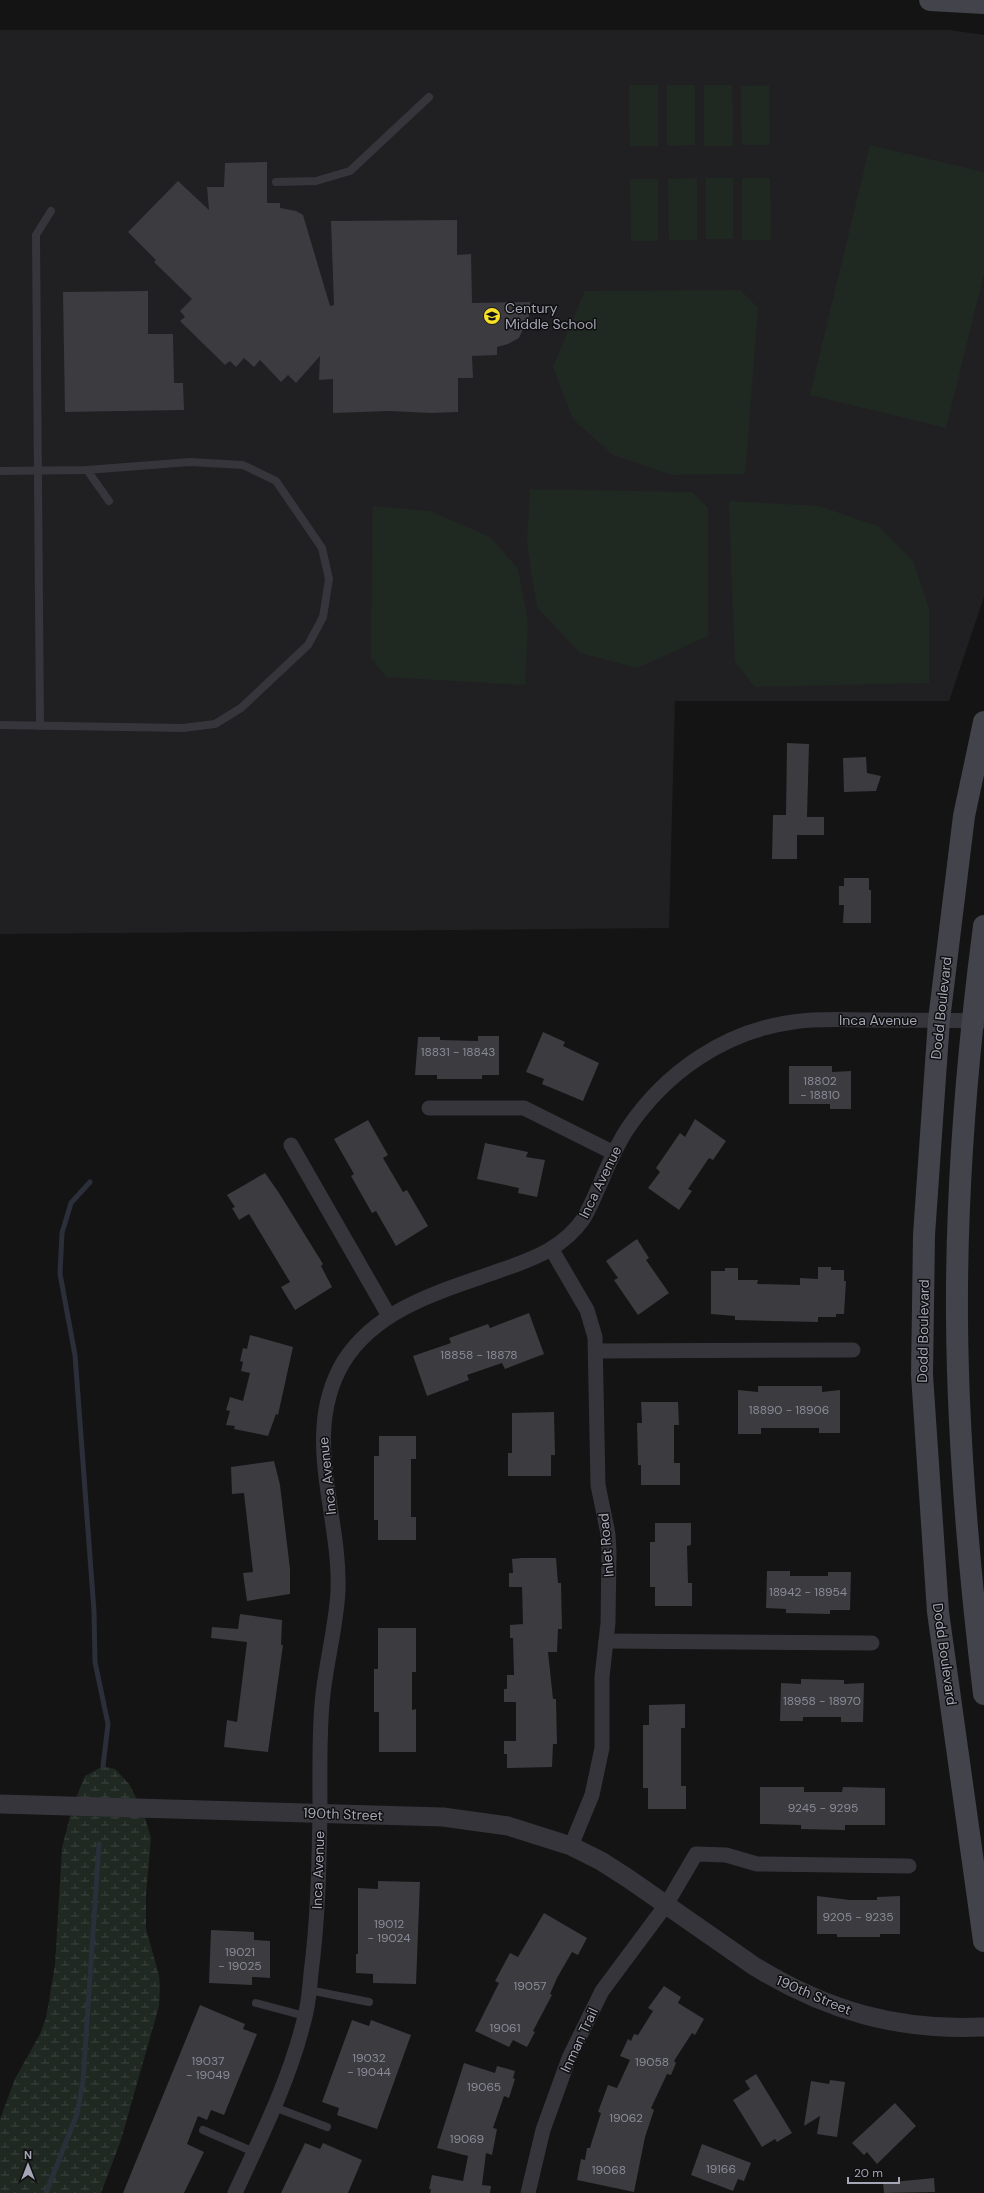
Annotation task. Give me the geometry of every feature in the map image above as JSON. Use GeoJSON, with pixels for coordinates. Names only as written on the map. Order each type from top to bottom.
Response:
{"type":"FeatureCollection","features":[{"type":"Feature","properties":{"kind":"main road"},"geometry":{"type":"LineString","coordinates":[[930,0],[984,3]]}},
{"type":"Feature","properties":{"kind":"main road","name":"Dodd Boulevard"},"geometry":{"type":"LineString","coordinates":[[984,722],[964,816],[939,1020],[924,1235],[922,1386],[938,1612],[984,1941]]}},
{"type":"Feature","properties":{"kind":"main road"},"geometry":{"type":"LineString","coordinates":[[984,926],[978,1020],[960,1198],[957,1332],[965,1510],[973,1610],[984,1694]]}},
{"type":"Feature","properties":{"kind":"street","name":"Inca Avenue"},"geometry":{"type":"LineString","coordinates":[[235,2193],[274,2107],[305,2016],[317,1930],[322,1704],[335,1625],[338,1588],[335,1546],[322,1434],[326,1408],[332,1386],[344,1362],[357,1344],[389,1316],[419,1300],[535,1258],[552,1250],[575,1231],[584,1218],[614,1153],[627,1130],[646,1103],[669,1079],[698,1058],[727,1041],[761,1029],[793,1022],[978,1020]]}},
{"type":"Feature","properties":{"kind":"street"},"geometry":{"type":"LineString","coordinates":[[429,1108],[524,1108],[614,1153]]}},
{"type":"Feature","properties":{"kind":"street"},"geometry":{"type":"LineString","coordinates":[[291,1145],[389,1316]]}},
{"type":"Feature","properties":{"kind":"street","name":"Inlet Road"},"geometry":{"type":"LineString","coordinates":[[552,1250],[587,1310],[595,1337],[598,1485],[608,1534],[609,1552],[610,1600],[602,1677],[602,1748],[592,1795],[571,1846]]}},
{"type":"Feature","properties":{"kind":"street"},"geometry":{"type":"LineString","coordinates":[[596,1351],[853,1350]]}},
{"type":"Feature","properties":{"kind":"street"},"geometry":{"type":"LineString","coordinates":[[606,1641],[872,1642]]}},
{"type":"Feature","properties":{"kind":"street","name":"190th Street"},"geometry":{"type":"LineString","coordinates":[[0,1804],[443,1817],[508,1826],[571,1846],[601,1861],[764,1972],[824,2003],[853,2013],[901,2023],[957,2028],[984,2027]]}},
{"type":"Feature","properties":{"kind":"street"},"geometry":{"type":"LineString","coordinates":[[666,1905],[696,1854],[726,1855],[757,1864],[908,1866]]}},
{"type":"Feature","properties":{"kind":"street","name":"Inman Trail"},"geometry":{"type":"LineString","coordinates":[[528,2193],[543,2130],[569,2058],[602,1991],[666,1905]]}},
{"type":"Feature","properties":{"kind":"lane"},"geometry":{"type":"LineString","coordinates":[[276,182],[316,182],[350,171],[429,97]]}},
{"type":"Feature","properties":{"kind":"lane"},"geometry":{"type":"LineString","coordinates":[[40,726],[36,236],[51,211]]}},
{"type":"Feature","properties":{"kind":"lane"},"geometry":{"type":"LineString","coordinates":[[0,471],[86,470],[190,462],[243,465],[276,480],[322,548],[329,579],[323,617],[308,645],[241,708],[215,724],[183,728],[0,725]]}},
{"type":"Feature","properties":{"kind":"lane"},"geometry":{"type":"LineString","coordinates":[[86,470],[109,501]]}},
{"type":"Feature","properties":{"kind":"lane"},"geometry":{"type":"LineString","coordinates":[[309,1990],[369,2002]]}},
{"type":"Feature","properties":{"kind":"lane"},"geometry":{"type":"LineString","coordinates":[[256,2003],[305,2016]]}},
{"type":"Feature","properties":{"kind":"lane"},"geometry":{"type":"LineString","coordinates":[[274,2107],[327,2128]]}},
{"type":"Feature","properties":{"kind":"lane"},"geometry":{"type":"LineString","coordinates":[[202,2130],[254,2152]]}},
{"type":"Feature","properties":{"kind":"shaded area","name":"Century Middle School"},"geometry":{"type":"Polygon","coordinates":[[[0,30],[949,30],[984,35],[984,597],[949,701],[675,701],[669,928],[0,934],[0,30]]]}},
{"type":"Feature","properties":{"kind":"green space"},"geometry":{"type":"Polygon","coordinates":[[[629,85],[658,85],[658,146],[630,146],[629,85]]]}},
{"type":"Feature","properties":{"kind":"green space"},"geometry":{"type":"Polygon","coordinates":[[[667,85],[695,85],[695,145],[667,146],[667,85]]]}},
{"type":"Feature","properties":{"kind":"green space"},"geometry":{"type":"Polygon","coordinates":[[[704,85],[732,85],[733,146],[704,146],[704,85]]]}},
{"type":"Feature","properties":{"kind":"green space"},"geometry":{"type":"Polygon","coordinates":[[[769,85],[770,145],[742,145],[741,86],[769,85]]]}},
{"type":"Feature","properties":{"kind":"green space"},"geometry":{"type":"Polygon","coordinates":[[[870,145],[984,172],[984,273],[946,428],[810,395],[870,145]]]}},
{"type":"Feature","properties":{"kind":"green space"},"geometry":{"type":"Polygon","coordinates":[[[697,178],[697,240],[669,240],[668,179],[697,178]]]}},
{"type":"Feature","properties":{"kind":"green space"},"geometry":{"type":"Polygon","coordinates":[[[706,178],[733,178],[733,239],[706,239],[706,178]]]}},
{"type":"Feature","properties":{"kind":"green space"},"geometry":{"type":"Polygon","coordinates":[[[742,178],[770,178],[771,240],[742,240],[742,178]]]}},
{"type":"Feature","properties":{"kind":"green space"},"geometry":{"type":"Polygon","coordinates":[[[630,179],[658,179],[658,241],[631,241],[630,179]]]}},
{"type":"Feature","properties":{"kind":"green space"},"geometry":{"type":"Polygon","coordinates":[[[740,290],[758,308],[745,474],[672,475],[613,455],[573,419],[553,367],[585,291],[740,290]]]}},
{"type":"Feature","properties":{"kind":"green space"},"geometry":{"type":"Polygon","coordinates":[[[530,489],[692,492],[708,508],[708,636],[637,668],[580,653],[537,607],[527,543],[530,489]]]}},
{"type":"Feature","properties":{"kind":"green space"},"geometry":{"type":"Polygon","coordinates":[[[729,501],[819,506],[878,526],[913,561],[929,609],[929,683],[755,687],[735,662],[729,501]]]}},
{"type":"Feature","properties":{"kind":"green space"},"geometry":{"type":"Polygon","coordinates":[[[373,506],[430,511],[490,537],[518,569],[528,622],[525,685],[386,677],[371,658],[373,506]]]}},
{"type":"Feature","properties":{"kind":"green space"},"geometry":{"type":"Polygon","coordinates":[[[103,1766],[115,1769],[129,1784],[143,1811],[151,1838],[146,1895],[146,1929],[159,1975],[159,2006],[121,2140],[101,2193],[0,2193],[0,2119],[15,2079],[40,2034],[46,2018],[55,1965],[62,1848],[73,1805],[85,1776],[103,1766]]]}},
{"type":"Feature","properties":{"kind":"building"},"geometry":{"type":"Polygon","coordinates":[[[267,162],[267,203],[280,203],[280,208],[296,211],[303,215],[330,306],[334,305],[331,221],[457,220],[457,255],[471,254],[472,303],[530,302],[530,314],[519,338],[508,344],[497,347],[497,355],[472,356],[473,378],[458,378],[458,412],[431,413],[390,411],[333,413],[333,379],[319,380],[320,356],[296,383],[288,375],[281,382],[260,360],[254,367],[244,358],[236,367],[230,361],[225,365],[180,321],[185,317],[180,311],[192,299],[154,262],[156,260],[128,232],[178,181],[209,210],[207,187],[224,187],[225,163],[267,162]]]}},
{"type":"Feature","properties":{"kind":"building"},"geometry":{"type":"Polygon","coordinates":[[[148,291],[148,334],[173,334],[174,383],[183,383],[184,410],[65,412],[63,292],[148,291]]]}},
{"type":"Feature","properties":{"kind":"building"},"geometry":{"type":"Polygon","coordinates":[[[787,743],[809,744],[807,817],[824,817],[824,835],[797,835],[797,859],[772,859],[773,815],[786,815],[787,743]]]}},
{"type":"Feature","properties":{"kind":"building"},"geometry":{"type":"Polygon","coordinates":[[[866,757],[867,773],[881,776],[876,791],[844,792],[843,758],[866,757]]]}},
{"type":"Feature","properties":{"kind":"building"},"geometry":{"type":"Polygon","coordinates":[[[844,878],[869,878],[869,890],[871,890],[871,923],[843,923],[844,905],[839,905],[839,886],[844,886],[844,878]]]}},
{"type":"Feature","properties":{"kind":"building"},"geometry":{"type":"Polygon","coordinates":[[[543,1032],[565,1042],[563,1046],[599,1063],[583,1101],[542,1084],[544,1079],[526,1072],[543,1032]]]}},
{"type":"Feature","properties":{"kind":"building"},"geometry":{"type":"Polygon","coordinates":[[[478,1036],[499,1036],[499,1075],[482,1075],[482,1079],[437,1079],[437,1075],[415,1075],[418,1037],[440,1037],[440,1040],[478,1041],[478,1036]]]}},
{"type":"Feature","properties":{"kind":"building"},"geometry":{"type":"Polygon","coordinates":[[[789,1066],[832,1066],[832,1072],[851,1071],[851,1109],[830,1109],[830,1104],[789,1104],[789,1066]]]}},
{"type":"Feature","properties":{"kind":"building"},"geometry":{"type":"Polygon","coordinates":[[[695,1119],[726,1141],[713,1160],[709,1158],[688,1189],[692,1191],[679,1210],[648,1188],[660,1172],[656,1168],[680,1133],[685,1137],[695,1119]]]}},
{"type":"Feature","properties":{"kind":"building"},"geometry":{"type":"Polygon","coordinates":[[[368,1120],[388,1155],[383,1158],[403,1192],[407,1190],[428,1226],[396,1246],[376,1211],[372,1213],[351,1176],[354,1174],[334,1139],[368,1120]]]}},
{"type":"Feature","properties":{"kind":"building"},"geometry":{"type":"Polygon","coordinates":[[[485,1143],[528,1152],[526,1157],[545,1160],[537,1197],[518,1193],[519,1188],[477,1179],[485,1143]]]}},
{"type":"Feature","properties":{"kind":"building"},"geometry":{"type":"Polygon","coordinates":[[[265,1173],[323,1264],[321,1266],[332,1287],[295,1310],[281,1287],[290,1282],[249,1214],[239,1220],[232,1208],[235,1207],[227,1195],[265,1173]]]}},
{"type":"Feature","properties":{"kind":"building"},"geometry":{"type":"Polygon","coordinates":[[[637,1239],[649,1258],[646,1260],[669,1293],[638,1315],[614,1280],[618,1278],[606,1261],[637,1239]]]}},
{"type":"Feature","properties":{"kind":"building"},"geometry":{"type":"Polygon","coordinates":[[[818,1267],[831,1267],[831,1270],[844,1270],[844,1281],[846,1281],[844,1314],[836,1314],[836,1317],[818,1317],[818,1322],[735,1320],[735,1316],[711,1314],[711,1271],[725,1271],[725,1268],[738,1268],[738,1280],[758,1280],[757,1284],[800,1285],[800,1278],[818,1279],[818,1267]]]}},
{"type":"Feature","properties":{"kind":"building"},"geometry":{"type":"Polygon","coordinates":[[[529,1313],[544,1354],[505,1369],[502,1363],[467,1375],[469,1380],[427,1396],[413,1356],[451,1343],[449,1338],[488,1324],[490,1328],[529,1313]]]}},
{"type":"Feature","properties":{"kind":"building"},"geometry":{"type":"Polygon","coordinates":[[[250,1335],[293,1347],[278,1415],[276,1414],[268,1436],[234,1429],[235,1426],[226,1425],[230,1411],[226,1410],[230,1397],[243,1401],[250,1373],[241,1371],[243,1362],[240,1361],[243,1348],[247,1349],[250,1335]]]}},
{"type":"Feature","properties":{"kind":"building"},"geometry":{"type":"Polygon","coordinates":[[[758,1386],[822,1386],[822,1392],[840,1390],[840,1433],[819,1433],[819,1428],[761,1428],[761,1434],[738,1434],[738,1390],[758,1392],[758,1386]]]}},
{"type":"Feature","properties":{"kind":"building"},"geometry":{"type":"Polygon","coordinates":[[[641,1402],[678,1402],[679,1425],[674,1425],[674,1463],[680,1463],[680,1485],[641,1485],[641,1465],[638,1465],[637,1423],[642,1423],[641,1402]]]}},
{"type":"Feature","properties":{"kind":"building"},"geometry":{"type":"Polygon","coordinates":[[[554,1412],[555,1455],[551,1455],[551,1476],[508,1476],[508,1453],[512,1453],[512,1413],[554,1412]]]}},
{"type":"Feature","properties":{"kind":"building"},"geometry":{"type":"Polygon","coordinates":[[[379,1436],[416,1436],[416,1459],[411,1459],[411,1517],[416,1517],[416,1540],[378,1540],[378,1520],[374,1520],[374,1456],[379,1456],[379,1436]]]}},
{"type":"Feature","properties":{"kind":"building"},"geometry":{"type":"Polygon","coordinates":[[[274,1461],[280,1485],[290,1569],[290,1594],[247,1601],[243,1573],[253,1572],[244,1493],[232,1494],[231,1467],[274,1461]]]}},
{"type":"Feature","properties":{"kind":"building"},"geometry":{"type":"Polygon","coordinates":[[[655,1523],[691,1523],[691,1545],[687,1546],[688,1583],[692,1583],[692,1606],[655,1606],[655,1587],[650,1587],[650,1542],[655,1542],[655,1523]]]}},
{"type":"Feature","properties":{"kind":"building"},"geometry":{"type":"Polygon","coordinates":[[[556,1558],[558,1583],[561,1583],[562,1629],[558,1629],[557,1652],[548,1652],[553,1699],[556,1699],[557,1744],[553,1744],[552,1767],[507,1768],[507,1754],[504,1754],[504,1741],[516,1741],[516,1702],[504,1702],[504,1689],[507,1689],[507,1675],[514,1675],[513,1638],[510,1638],[510,1625],[523,1624],[522,1587],[509,1587],[509,1573],[513,1573],[512,1559],[556,1558]]]}},
{"type":"Feature","properties":{"kind":"building"},"geometry":{"type":"Polygon","coordinates":[[[767,1571],[790,1571],[790,1576],[828,1576],[828,1572],[851,1572],[850,1610],[830,1610],[830,1614],[786,1613],[786,1609],[766,1608],[767,1571]]]}},
{"type":"Feature","properties":{"kind":"building"},"geometry":{"type":"Polygon","coordinates":[[[240,1614],[282,1620],[281,1645],[283,1645],[268,1752],[224,1747],[227,1720],[237,1722],[247,1642],[211,1638],[212,1627],[238,1629],[240,1614]]]}},
{"type":"Feature","properties":{"kind":"building"},"geometry":{"type":"Polygon","coordinates":[[[378,1628],[416,1628],[416,1672],[412,1672],[412,1710],[416,1709],[416,1752],[379,1752],[379,1712],[374,1712],[374,1669],[378,1669],[378,1628]]]}},
{"type":"Feature","properties":{"kind":"building"},"geometry":{"type":"Polygon","coordinates":[[[801,1679],[844,1680],[844,1684],[864,1683],[863,1722],[841,1722],[841,1717],[803,1717],[803,1721],[780,1721],[781,1683],[801,1684],[801,1679]]]}},
{"type":"Feature","properties":{"kind":"building"},"geometry":{"type":"Polygon","coordinates":[[[685,1704],[685,1728],[681,1728],[681,1786],[686,1786],[686,1809],[648,1809],[648,1788],[643,1788],[643,1725],[649,1725],[649,1705],[685,1704]]]}},
{"type":"Feature","properties":{"kind":"building"},"geometry":{"type":"Polygon","coordinates":[[[760,1787],[804,1787],[804,1792],[842,1792],[843,1787],[885,1788],[885,1825],[845,1825],[845,1830],[801,1829],[801,1825],[760,1824],[760,1787]]]}},
{"type":"Feature","properties":{"kind":"building"},"geometry":{"type":"Polygon","coordinates":[[[378,1881],[420,1882],[416,1984],[373,1983],[373,1974],[356,1973],[356,1954],[358,1954],[358,1888],[378,1889],[378,1881]]]}},
{"type":"Feature","properties":{"kind":"building"},"geometry":{"type":"Polygon","coordinates":[[[817,1896],[850,1900],[877,1900],[877,1897],[900,1896],[900,1934],[880,1934],[880,1937],[837,1937],[837,1934],[817,1934],[817,1896]]]}},
{"type":"Feature","properties":{"kind":"building"},"geometry":{"type":"Polygon","coordinates":[[[544,1913],[587,1938],[578,1955],[572,1952],[557,1978],[550,1994],[552,1995],[533,2031],[535,2032],[527,2047],[513,2040],[509,2047],[475,2031],[499,1983],[495,1981],[510,1953],[518,1957],[544,1913]]]}},
{"type":"Feature","properties":{"kind":"building"},"geometry":{"type":"Polygon","coordinates":[[[211,1930],[254,1932],[254,1940],[270,1941],[270,1978],[252,1977],[252,1985],[209,1983],[211,1930]]]}},
{"type":"Feature","properties":{"kind":"building"},"geometry":{"type":"Polygon","coordinates":[[[664,1986],[681,1997],[678,2003],[704,2019],[695,2035],[692,2033],[674,2061],[676,2063],[671,2075],[667,2074],[651,2108],[654,2110],[645,2137],[634,2192],[577,2180],[581,2159],[585,2160],[587,2148],[590,2148],[601,2113],[598,2112],[608,2085],[617,2088],[630,2060],[620,2056],[628,2039],[631,2041],[634,2034],[638,2035],[653,2011],[648,2008],[664,1986]]]}},
{"type":"Feature","properties":{"kind":"building"},"geometry":{"type":"Polygon","coordinates":[[[200,2005],[245,2024],[243,2029],[257,2034],[224,2115],[211,2110],[207,2120],[198,2116],[187,2144],[204,2152],[184,2193],[123,2193],[200,2005]]]}},
{"type":"Feature","properties":{"kind":"building"},"geometry":{"type":"Polygon","coordinates":[[[352,2020],[369,2026],[371,2020],[411,2035],[377,2129],[337,2115],[339,2108],[322,2102],[352,2020]]]}},
{"type":"Feature","properties":{"kind":"building"},"geometry":{"type":"Polygon","coordinates":[[[464,2063],[495,2073],[497,2066],[515,2071],[513,2078],[515,2079],[509,2098],[504,2096],[493,2128],[497,2129],[492,2155],[486,2153],[482,2185],[491,2186],[490,2193],[430,2193],[431,2189],[429,2189],[432,2175],[463,2181],[468,2156],[437,2148],[464,2063]]]}},
{"type":"Feature","properties":{"kind":"building"},"geometry":{"type":"Polygon","coordinates":[[[756,2074],[792,2133],[777,2142],[775,2139],[762,2147],[733,2100],[750,2089],[745,2081],[756,2074]]]}},
{"type":"Feature","properties":{"kind":"building"},"geometry":{"type":"Polygon","coordinates":[[[830,2080],[845,2082],[837,2137],[817,2134],[820,2116],[804,2126],[811,2081],[829,2084],[830,2080]]]}},
{"type":"Feature","properties":{"kind":"building"},"geometry":{"type":"Polygon","coordinates":[[[895,2103],[916,2126],[877,2164],[867,2152],[864,2155],[852,2143],[895,2103]]]}},
{"type":"Feature","properties":{"kind":"building"},"geometry":{"type":"Polygon","coordinates":[[[305,2143],[320,2149],[323,2143],[362,2160],[348,2193],[281,2193],[305,2143]]]}},
{"type":"Feature","properties":{"kind":"building"},"geometry":{"type":"Polygon","coordinates":[[[702,2144],[751,2163],[744,2181],[738,2179],[733,2191],[691,2175],[702,2144]]]}},
{"type":"Feature","properties":{"kind":"building"},"geometry":{"type":"Polygon","coordinates":[[[934,2178],[935,2192],[884,2193],[883,2183],[934,2178]]]}},
{"type":"Feature","properties":{"kind":"waterway"},"geometry":{"type":"LineString","coordinates":[[90,1182],[71,1203],[62,1233],[60,1274],[75,1355],[94,1611],[95,1662],[108,1724],[103,1766]]}},
{"type":"Feature","properties":{"kind":"waterway"},"geometry":{"type":"LineString","coordinates":[[46,2193],[77,2114],[83,2082],[99,1844]]}},
{"type":"Feature","properties":{"kind":"place","name":"Century Middle School"},"geometry":{"type":"Point","coordinates":[492,316]}}]}
